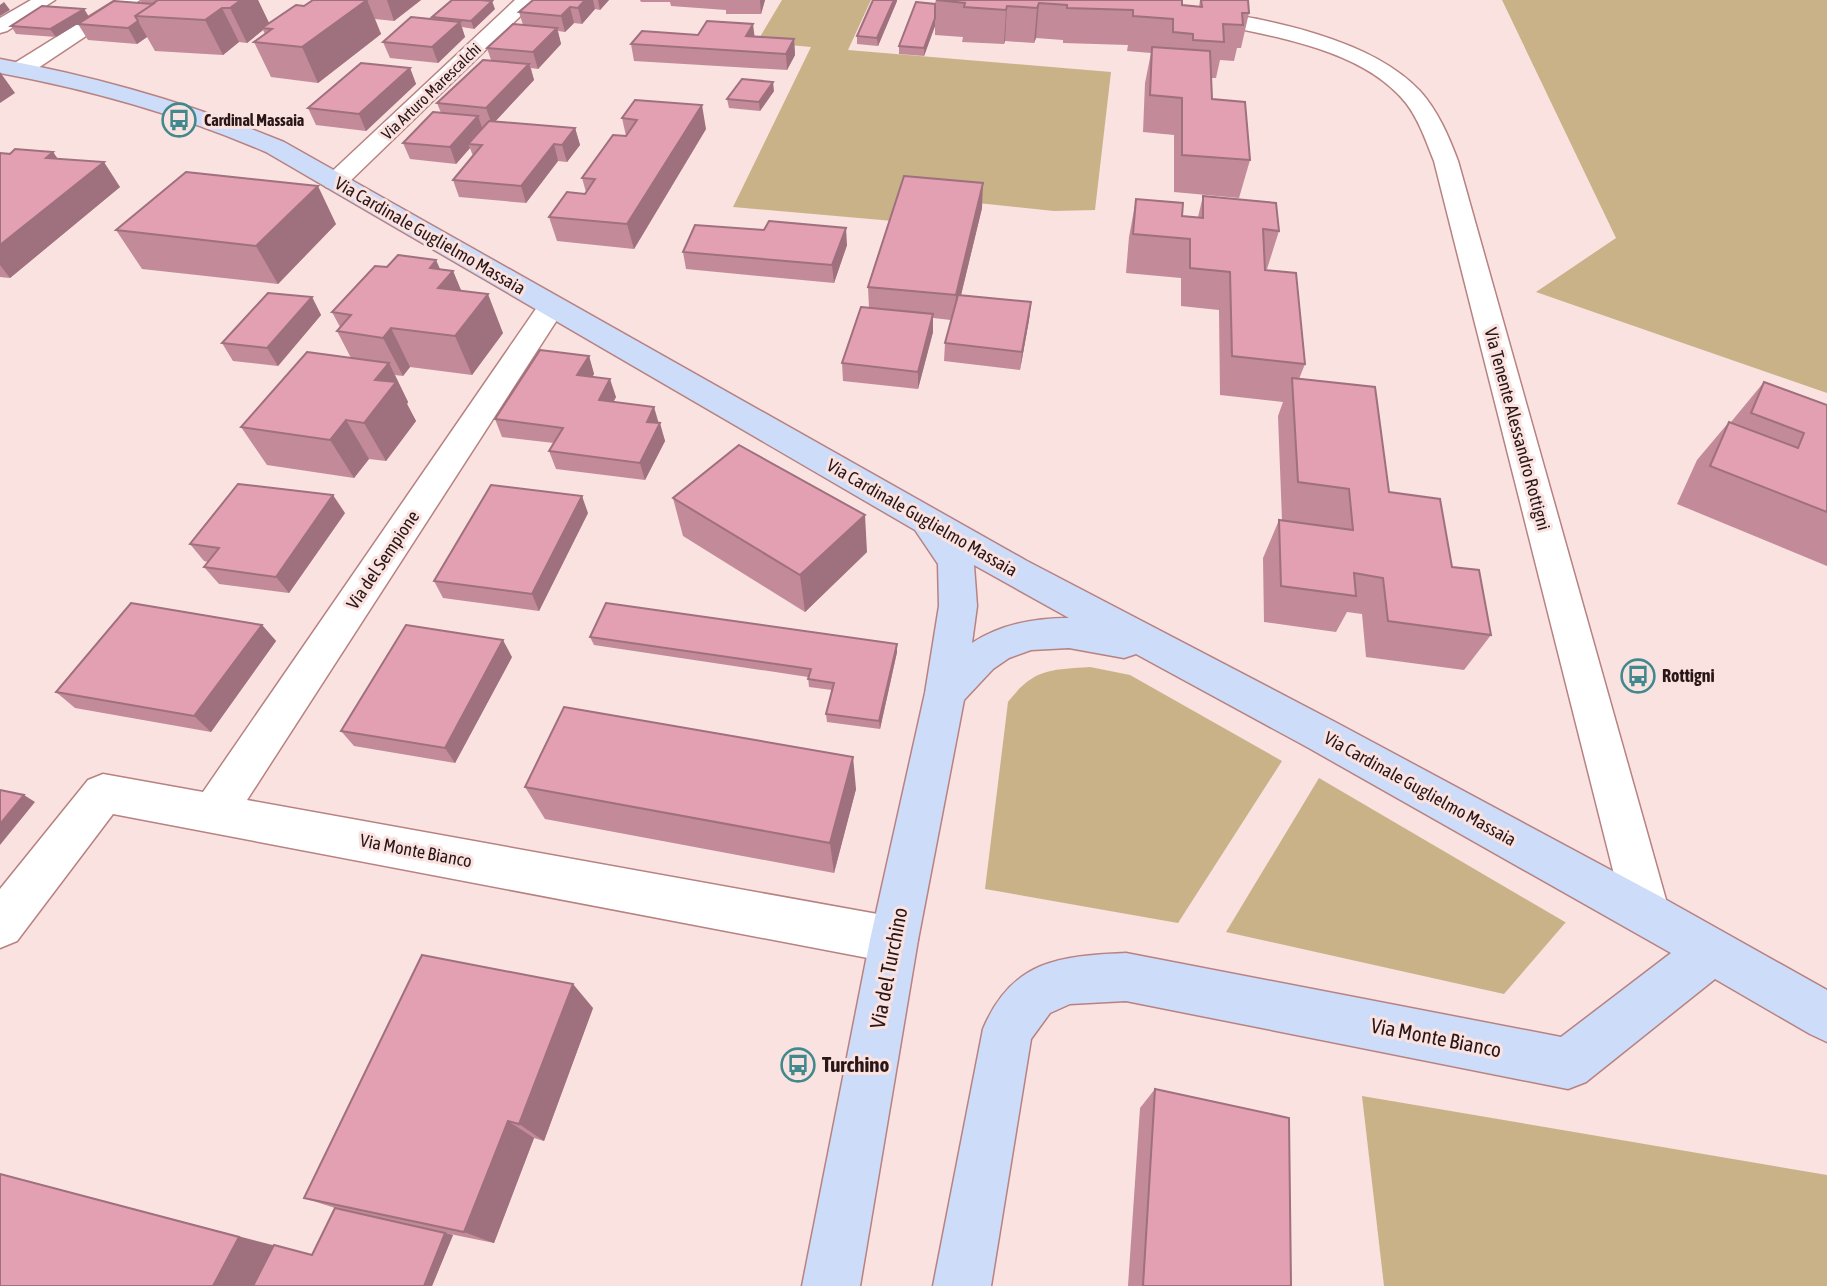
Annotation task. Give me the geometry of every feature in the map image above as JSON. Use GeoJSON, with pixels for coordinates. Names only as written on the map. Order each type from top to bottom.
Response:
{"type":"FeatureCollection","features":[{"type":"Feature","properties":{"kind":"main road","name":"Via Cardinale Guglielmo Massaia"},"geometry":{"type":"LineString","coordinates":[[11,67],[64,77],[160,102],[275,147],[1014,570],[1200,668],[1647,914],[1827,1017]]}},
{"type":"Feature","properties":{"kind":"main road","name":"Via del Turchino"},"geometry":{"type":"LineString","coordinates":[[831,1286],[894,940],[945,693],[958,606],[956,562],[927,521]]}},
{"type":"Feature","properties":{"kind":"main road"},"geometry":{"type":"LineString","coordinates":[[945,693],[980,657],[1017,637],[1071,632],[1112,640],[1200,668]]}},
{"type":"Feature","properties":{"kind":"main road","name":"Via Monte Bianco"},"geometry":{"type":"LineString","coordinates":[[962,1286],[1008,1028],[1032,996],[1068,979],[1126,977],[1568,1064],[1711,952]]}},
{"type":"Feature","properties":{"kind":"street"},"geometry":{"type":"LineString","coordinates":[[0,27],[45,0]]}},
{"type":"Feature","properties":{"kind":"street"},"geometry":{"type":"LineString","coordinates":[[11,67],[130,0]]}},
{"type":"Feature","properties":{"kind":"street","name":"Via Arturo Marescalchi"},"geometry":{"type":"LineString","coordinates":[[335,182],[527,0]]}},
{"type":"Feature","properties":{"kind":"street","name":"Via Tenente Alessandro Rottigni"},"geometry":{"type":"LineString","coordinates":[[1173,12],[1277,31],[1325,46],[1376,67],[1410,94],[1432,124],[1456,196],[1647,914]]}},
{"type":"Feature","properties":{"kind":"street","name":"Via del Sempione"},"geometry":{"type":"LineString","coordinates":[[214,813],[552,306]]}},
{"type":"Feature","properties":{"kind":"street","name":"Via Monte Bianco"},"geometry":{"type":"LineString","coordinates":[[0,926],[103,793],[894,940]]}},
{"type":"Feature","properties":{"kind":"shaded area"},"geometry":{"type":"Polygon","coordinates":[[[782,0],[871,0],[848,50],[1111,72],[1095,210],[1054,211],[902,195],[893,221],[733,207],[811,47],[757,42],[782,0]]]}},
{"type":"Feature","properties":{"kind":"shaded area"},"geometry":{"type":"Polygon","coordinates":[[[1502,0],[1827,0],[1827,393],[1536,292],[1616,238],[1502,0]]]}},
{"type":"Feature","properties":{"kind":"shaded area"},"geometry":{"type":"Polygon","coordinates":[[[1090,667],[1130,675],[1282,761],[1178,923],[985,889],[1008,702],[1026,683],[1044,673],[1090,667]]]}},
{"type":"Feature","properties":{"kind":"shaded area"},"geometry":{"type":"Polygon","coordinates":[[[1319,778],[1566,922],[1504,994],[1226,932],[1319,778]]]}},
{"type":"Feature","properties":{"kind":"shaded area"},"geometry":{"type":"Polygon","coordinates":[[[1362,1096],[1827,1175],[1827,1286],[1384,1286],[1362,1096]]]}},
{"type":"Feature","properties":{"kind":"building"},"geometry":{"type":"Polygon","coordinates":[[[158,0],[241,0],[230,8],[222,8],[205,20],[135,16],[158,0]]]}},
{"type":"Feature","properties":{"kind":"building"},"geometry":{"type":"Polygon","coordinates":[[[313,0],[367,0],[302,47],[254,42],[272,29],[262,28],[296,5],[304,6],[313,0]]]}},
{"type":"Feature","properties":{"kind":"building"},"geometry":{"type":"Polygon","coordinates":[[[452,0],[492,1],[471,21],[432,17],[452,0]]]}},
{"type":"Feature","properties":{"kind":"building"},"geometry":{"type":"Polygon","coordinates":[[[533,0],[585,0],[578,8],[570,7],[561,16],[519,12],[533,0]]]}},
{"type":"Feature","properties":{"kind":"building"},"geometry":{"type":"Polygon","coordinates":[[[873,0],[894,0],[877,38],[857,36],[873,0]]]}},
{"type":"Feature","properties":{"kind":"building"},"geometry":{"type":"Polygon","coordinates":[[[936,0],[1182,0],[1182,5],[1202,7],[1201,0],[1248,0],[1249,13],[1242,13],[1243,25],[1223,24],[1224,42],[1193,40],[1193,34],[1173,32],[1173,19],[1133,16],[1133,10],[1067,8],[1067,5],[1039,3],[1037,8],[1007,6],[1006,10],[964,7],[965,3],[936,0]]]}},
{"type":"Feature","properties":{"kind":"building"},"geometry":{"type":"Polygon","coordinates":[[[114,1],[153,4],[135,16],[138,21],[128,28],[78,24],[114,1]]]}},
{"type":"Feature","properties":{"kind":"building"},"geometry":{"type":"Polygon","coordinates":[[[916,2],[935,4],[935,18],[924,48],[899,46],[916,2]]]}},
{"type":"Feature","properties":{"kind":"building"},"geometry":{"type":"Polygon","coordinates":[[[42,6],[84,9],[50,29],[11,26],[42,6]]]}},
{"type":"Feature","properties":{"kind":"building"},"geometry":{"type":"Polygon","coordinates":[[[411,17],[460,22],[432,47],[383,42],[411,17]]]}},
{"type":"Feature","properties":{"kind":"building"},"geometry":{"type":"Polygon","coordinates":[[[707,21],[753,24],[746,36],[794,39],[786,54],[631,44],[642,31],[698,35],[707,21]]]}},
{"type":"Feature","properties":{"kind":"building"},"geometry":{"type":"Polygon","coordinates":[[[513,24],[557,28],[533,52],[487,48],[513,24]]]}},
{"type":"Feature","properties":{"kind":"building"},"geometry":{"type":"Polygon","coordinates":[[[1152,47],[1210,51],[1212,99],[1245,102],[1250,160],[1182,155],[1182,98],[1150,95],[1152,47]]]}},
{"type":"Feature","properties":{"kind":"building"},"geometry":{"type":"Polygon","coordinates":[[[483,60],[529,64],[486,108],[437,103],[483,60]]]}},
{"type":"Feature","properties":{"kind":"building"},"geometry":{"type":"Polygon","coordinates":[[[361,63],[410,68],[359,114],[308,108],[361,63]]]}},
{"type":"Feature","properties":{"kind":"building"},"geometry":{"type":"Polygon","coordinates":[[[742,79],[773,82],[759,102],[727,99],[742,79]]]}},
{"type":"Feature","properties":{"kind":"building"},"geometry":{"type":"Polygon","coordinates":[[[635,100],[702,105],[627,224],[549,217],[567,192],[585,194],[595,179],[582,178],[613,135],[626,136],[637,120],[622,118],[635,100]]]}},
{"type":"Feature","properties":{"kind":"building"},"geometry":{"type":"Polygon","coordinates":[[[433,112],[478,116],[450,147],[403,143],[433,112]]]}},
{"type":"Feature","properties":{"kind":"building"},"geometry":{"type":"Polygon","coordinates":[[[489,121],[575,128],[562,145],[554,144],[521,186],[453,180],[482,145],[468,144],[489,121]]]}},
{"type":"Feature","properties":{"kind":"building"},"geometry":{"type":"Polygon","coordinates":[[[15,149],[53,152],[46,158],[104,162],[0,245],[0,153],[10,154],[15,149]]]}},
{"type":"Feature","properties":{"kind":"building"},"geometry":{"type":"Polygon","coordinates":[[[186,172],[318,186],[256,246],[116,230],[186,172]]]}},
{"type":"Feature","properties":{"kind":"building"},"geometry":{"type":"Polygon","coordinates":[[[904,176],[983,183],[956,295],[868,287],[904,176]]]}},
{"type":"Feature","properties":{"kind":"building"},"geometry":{"type":"Polygon","coordinates":[[[1203,196],[1276,203],[1279,231],[1263,229],[1265,270],[1296,273],[1305,364],[1232,356],[1230,272],[1190,268],[1190,239],[1133,234],[1136,199],[1183,203],[1182,216],[1203,218],[1203,196]]]}},
{"type":"Feature","properties":{"kind":"building"},"geometry":{"type":"Polygon","coordinates":[[[769,221],[846,228],[832,265],[683,252],[695,225],[764,230],[769,221]]]}},
{"type":"Feature","properties":{"kind":"building"},"geometry":{"type":"Polygon","coordinates":[[[398,255],[436,260],[430,268],[453,271],[438,288],[488,294],[455,336],[391,328],[383,338],[337,331],[351,315],[332,312],[375,266],[387,267],[398,255]]]}},
{"type":"Feature","properties":{"kind":"building"},"geometry":{"type":"Polygon","coordinates":[[[268,293],[312,297],[267,348],[222,343],[268,293]]]}},
{"type":"Feature","properties":{"kind":"building"},"geometry":{"type":"Polygon","coordinates":[[[958,295],[1031,302],[1022,352],[945,343],[958,295]]]}},
{"type":"Feature","properties":{"kind":"building"},"geometry":{"type":"Polygon","coordinates":[[[861,307],[933,314],[918,372],[842,363],[861,307]]]}},
{"type":"Feature","properties":{"kind":"building"},"geometry":{"type":"Polygon","coordinates":[[[540,350],[589,356],[577,375],[610,379],[599,400],[654,407],[647,422],[660,423],[640,463],[549,451],[563,428],[495,419],[540,350]]]}},
{"type":"Feature","properties":{"kind":"building"},"geometry":{"type":"Polygon","coordinates":[[[307,352],[389,363],[375,380],[396,382],[364,423],[346,420],[330,440],[241,427],[307,352]]]}},
{"type":"Feature","properties":{"kind":"building"},"geometry":{"type":"Polygon","coordinates":[[[1292,378],[1375,387],[1389,492],[1440,499],[1452,567],[1479,570],[1491,635],[1388,621],[1383,578],[1354,573],[1356,596],[1281,586],[1279,520],[1353,530],[1349,489],[1298,482],[1292,378]]]}},
{"type":"Feature","properties":{"kind":"building"},"geometry":{"type":"Polygon","coordinates":[[[1764,382],[1827,405],[1827,512],[1710,466],[1729,422],[1798,448],[1804,433],[1751,413],[1764,382]]]}},
{"type":"Feature","properties":{"kind":"building"},"geometry":{"type":"Polygon","coordinates":[[[739,445],[865,515],[800,575],[673,498],[739,445]]]}},
{"type":"Feature","properties":{"kind":"building"},"geometry":{"type":"Polygon","coordinates":[[[238,484],[333,495],[276,577],[204,567],[219,548],[190,544],[238,484]]]}},
{"type":"Feature","properties":{"kind":"building"},"geometry":{"type":"Polygon","coordinates":[[[491,485],[582,496],[532,594],[434,581],[491,485]]]}},
{"type":"Feature","properties":{"kind":"building"},"geometry":{"type":"Polygon","coordinates":[[[131,603],[262,625],[194,716],[56,692],[131,603]]]}},
{"type":"Feature","properties":{"kind":"building"},"geometry":{"type":"Polygon","coordinates":[[[606,603],[897,644],[879,721],[826,714],[834,683],[808,679],[811,669],[590,637],[606,603]]]}},
{"type":"Feature","properties":{"kind":"building"},"geometry":{"type":"Polygon","coordinates":[[[406,625],[503,640],[445,748],[341,731],[406,625]]]}},
{"type":"Feature","properties":{"kind":"building"},"geometry":{"type":"Polygon","coordinates":[[[564,707],[853,757],[830,843],[525,787],[564,707]]]}},
{"type":"Feature","properties":{"kind":"building"},"geometry":{"type":"Polygon","coordinates":[[[0,790],[24,795],[0,824],[0,790]]]}},
{"type":"Feature","properties":{"kind":"building"},"geometry":{"type":"Polygon","coordinates":[[[422,955],[573,984],[519,1124],[508,1121],[464,1232],[304,1198],[422,955]]]}},
{"type":"Feature","properties":{"kind":"building"},"geometry":{"type":"Polygon","coordinates":[[[1155,1089],[1289,1118],[1291,1286],[1143,1286],[1155,1089]]]}},
{"type":"Feature","properties":{"kind":"building"},"geometry":{"type":"Polygon","coordinates":[[[0,1174],[239,1237],[213,1286],[0,1286],[0,1174]]]}},
{"type":"Feature","properties":{"kind":"building"},"geometry":{"type":"Polygon","coordinates":[[[335,1208],[445,1233],[424,1286],[253,1286],[274,1245],[312,1255],[335,1208]]]}},
{"type":"Feature","properties":{"kind":"place","name":"Cardinal Massaia"},"geometry":{"type":"Point","coordinates":[179,120]}},
{"type":"Feature","properties":{"kind":"place","name":"Rottigni"},"geometry":{"type":"Point","coordinates":[1638,676]}},
{"type":"Feature","properties":{"kind":"place","name":"Turchino"},"geometry":{"type":"Point","coordinates":[798,1065]}}]}
